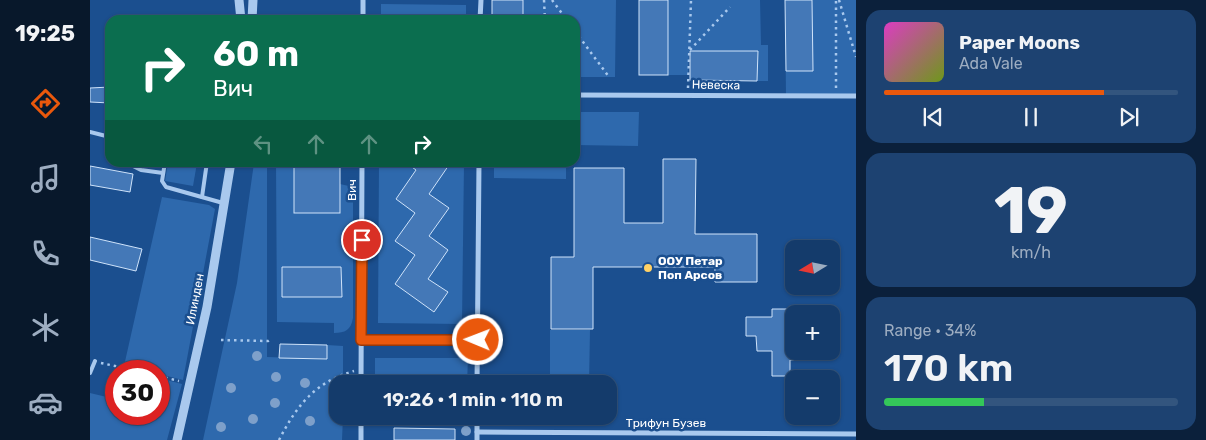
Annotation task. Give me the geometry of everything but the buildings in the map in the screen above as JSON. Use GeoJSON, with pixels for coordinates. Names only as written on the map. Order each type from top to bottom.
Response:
{"type":"FeatureCollection","features":[{"type":"Feature","properties":{"kind":"street"},"geometry":{"type":"LineString","coordinates":[[239,0],[240,15]]}},
{"type":"Feature","properties":{"kind":"street"},"geometry":{"type":"LineString","coordinates":[[252,15],[253,0]]}},
{"type":"Feature","properties":{"kind":"street"},"geometry":{"type":"LineString","coordinates":[[363,0],[363,15]]}},
{"type":"Feature","properties":{"kind":"street"},"geometry":{"type":"LineString","coordinates":[[480,15],[481,0]]}},
{"type":"Feature","properties":{"kind":"street","name":"Невеска"},"geometry":{"type":"LineString","coordinates":[[580,94],[856,96]]}},
{"type":"Feature","properties":{"kind":"street","name":"Илинден"},"geometry":{"type":"LineString","coordinates":[[177,440],[190,384],[225,204],[230,167]]}},
{"type":"Feature","properties":{"kind":"street","name":"Вич"},"geometry":{"type":"LineString","coordinates":[[361,375],[362,167]]}},
{"type":"Feature","properties":{"kind":"street"},"geometry":{"type":"LineString","coordinates":[[477,375],[479,167]]}},
{"type":"Feature","properties":{"kind":"street"},"geometry":{"type":"LineString","coordinates":[[361,340],[478,340]]}},
{"type":"Feature","properties":{"kind":"street"},"geometry":{"type":"LineString","coordinates":[[360,440],[361,425]]}},
{"type":"Feature","properties":{"kind":"street"},"geometry":{"type":"LineString","coordinates":[[477,425],[477,440]]}},
{"type":"Feature","properties":{"kind":"street","name":"Трифун Бузев"},"geometry":{"type":"LineString","coordinates":[[477,432],[856,434]]}},
{"type":"Feature","properties":{"kind":"lane"},"geometry":{"type":"LineString","coordinates":[[90,132],[105,136]]}},
{"type":"Feature","properties":{"kind":"lane"},"geometry":{"type":"LineString","coordinates":[[135,167],[141,170],[163,172]]}},
{"type":"Feature","properties":{"kind":"lane"},"geometry":{"type":"LineString","coordinates":[[164,167],[162,181],[166,187],[225,204]]}},
{"type":"Feature","properties":{"kind":"lane"},"geometry":{"type":"LineString","coordinates":[[202,197],[206,167]]}},
{"type":"Feature","properties":{"kind":"lane"},"geometry":{"type":"LineString","coordinates":[[90,373],[95,361]]}},
{"type":"Feature","properties":{"kind":"path"},"geometry":{"type":"LineString","coordinates":[[544,0],[545,15]]}},
{"type":"Feature","properties":{"kind":"path"},"geometry":{"type":"LineString","coordinates":[[552,0],[562,15]]}},
{"type":"Feature","properties":{"kind":"path"},"geometry":{"type":"LineString","coordinates":[[688,95],[691,0]]}},
{"type":"Feature","properties":{"kind":"path"},"geometry":{"type":"LineString","coordinates":[[837,0],[856,57]]}},
{"type":"Feature","properties":{"kind":"path"},"geometry":{"type":"LineString","coordinates":[[836,96],[837,0]]}},
{"type":"Feature","properties":{"kind":"path"},"geometry":{"type":"LineString","coordinates":[[689,50],[730,7]]}},
{"type":"Feature","properties":{"kind":"path"},"geometry":{"type":"LineString","coordinates":[[580,38],[609,77]]}},
{"type":"Feature","properties":{"kind":"path"},"geometry":{"type":"LineString","coordinates":[[221,340],[268,341],[272,338]]}},
{"type":"Feature","properties":{"kind":"path"},"geometry":{"type":"LineString","coordinates":[[95,361],[105,363]]}},
{"type":"Feature","properties":{"kind":"path"},"geometry":{"type":"LineString","coordinates":[[279,440],[293,415],[307,397],[330,378],[361,368]]}},
{"type":"Feature","properties":{"kind":"path"},"geometry":{"type":"LineString","coordinates":[[170,379],[190,384]]}},
{"type":"Feature","properties":{"kind":"shaded area"},"geometry":{"type":"Polygon","coordinates":[[[523,0],[616,0],[615,77],[580,77],[580,15],[523,15],[523,0]]]}},
{"type":"Feature","properties":{"kind":"shaded area"},"geometry":{"type":"Polygon","coordinates":[[[668,0],[760,0],[761,45],[768,45],[768,81],[756,81],[756,51],[689,51],[688,75],[668,75],[668,0]]]}},
{"type":"Feature","properties":{"kind":"shaded area"},"geometry":{"type":"Polygon","coordinates":[[[785,0],[856,0],[856,96],[786,96],[785,0]]]}},
{"type":"Feature","properties":{"kind":"shaded area"},"geometry":{"type":"Polygon","coordinates":[[[381,4],[466,5],[466,15],[381,15],[381,4]]]}},
{"type":"Feature","properties":{"kind":"shaded area"},"geometry":{"type":"Polygon","coordinates":[[[580,112],[639,112],[638,146],[580,145],[580,112]]]}},
{"type":"Feature","properties":{"kind":"shaded area"},"geometry":{"type":"Polygon","coordinates":[[[167,167],[196,167],[193,186],[165,181],[167,167]]]}},
{"type":"Feature","properties":{"kind":"shaded area"},"geometry":{"type":"Polygon","coordinates":[[[253,167],[267,167],[267,357],[327,359],[327,345],[343,346],[343,375],[329,375],[329,425],[343,425],[342,440],[203,440],[237,283],[253,167]]]}},
{"type":"Feature","properties":{"kind":"shaded area"},"geometry":{"type":"Polygon","coordinates":[[[276,167],[294,167],[294,213],[340,213],[340,184],[353,187],[353,318],[349,328],[334,333],[334,323],[277,322],[276,167]]]}},
{"type":"Feature","properties":{"kind":"shaded area"},"geometry":{"type":"Polygon","coordinates":[[[379,167],[464,167],[462,324],[378,323],[379,167]]]}},
{"type":"Feature","properties":{"kind":"shaded area"},"geometry":{"type":"Polygon","coordinates":[[[494,167],[566,167],[566,179],[494,178],[494,167]]]}},
{"type":"Feature","properties":{"kind":"shaded area"},"geometry":{"type":"Polygon","coordinates":[[[162,197],[209,205],[215,209],[183,380],[170,377],[170,360],[125,360],[162,197]]]}},
{"type":"Feature","properties":{"kind":"shaded area"},"geometry":{"type":"Polygon","coordinates":[[[550,330],[590,330],[589,375],[550,375],[550,330]]]}},
{"type":"Feature","properties":{"kind":"shaded area"},"geometry":{"type":"Polygon","coordinates":[[[375,358],[468,358],[467,375],[375,375],[375,358]]]}},
{"type":"Feature","properties":{"kind":"shaded area"},"geometry":{"type":"Polygon","coordinates":[[[170,381],[182,384],[167,440],[90,440],[90,393],[105,397],[105,425],[170,425],[170,381]]]}},
{"type":"Feature","properties":{"kind":"place","name":"ООУ Петар Поп Арсов"},"geometry":{"type":"Point","coordinates":[648,268]}},
{"type":"Feature","properties":{"kind":"route"},"geometry":{"type":"LineString","coordinates":[[362,240],[361,340],[478,340]]}}]}
